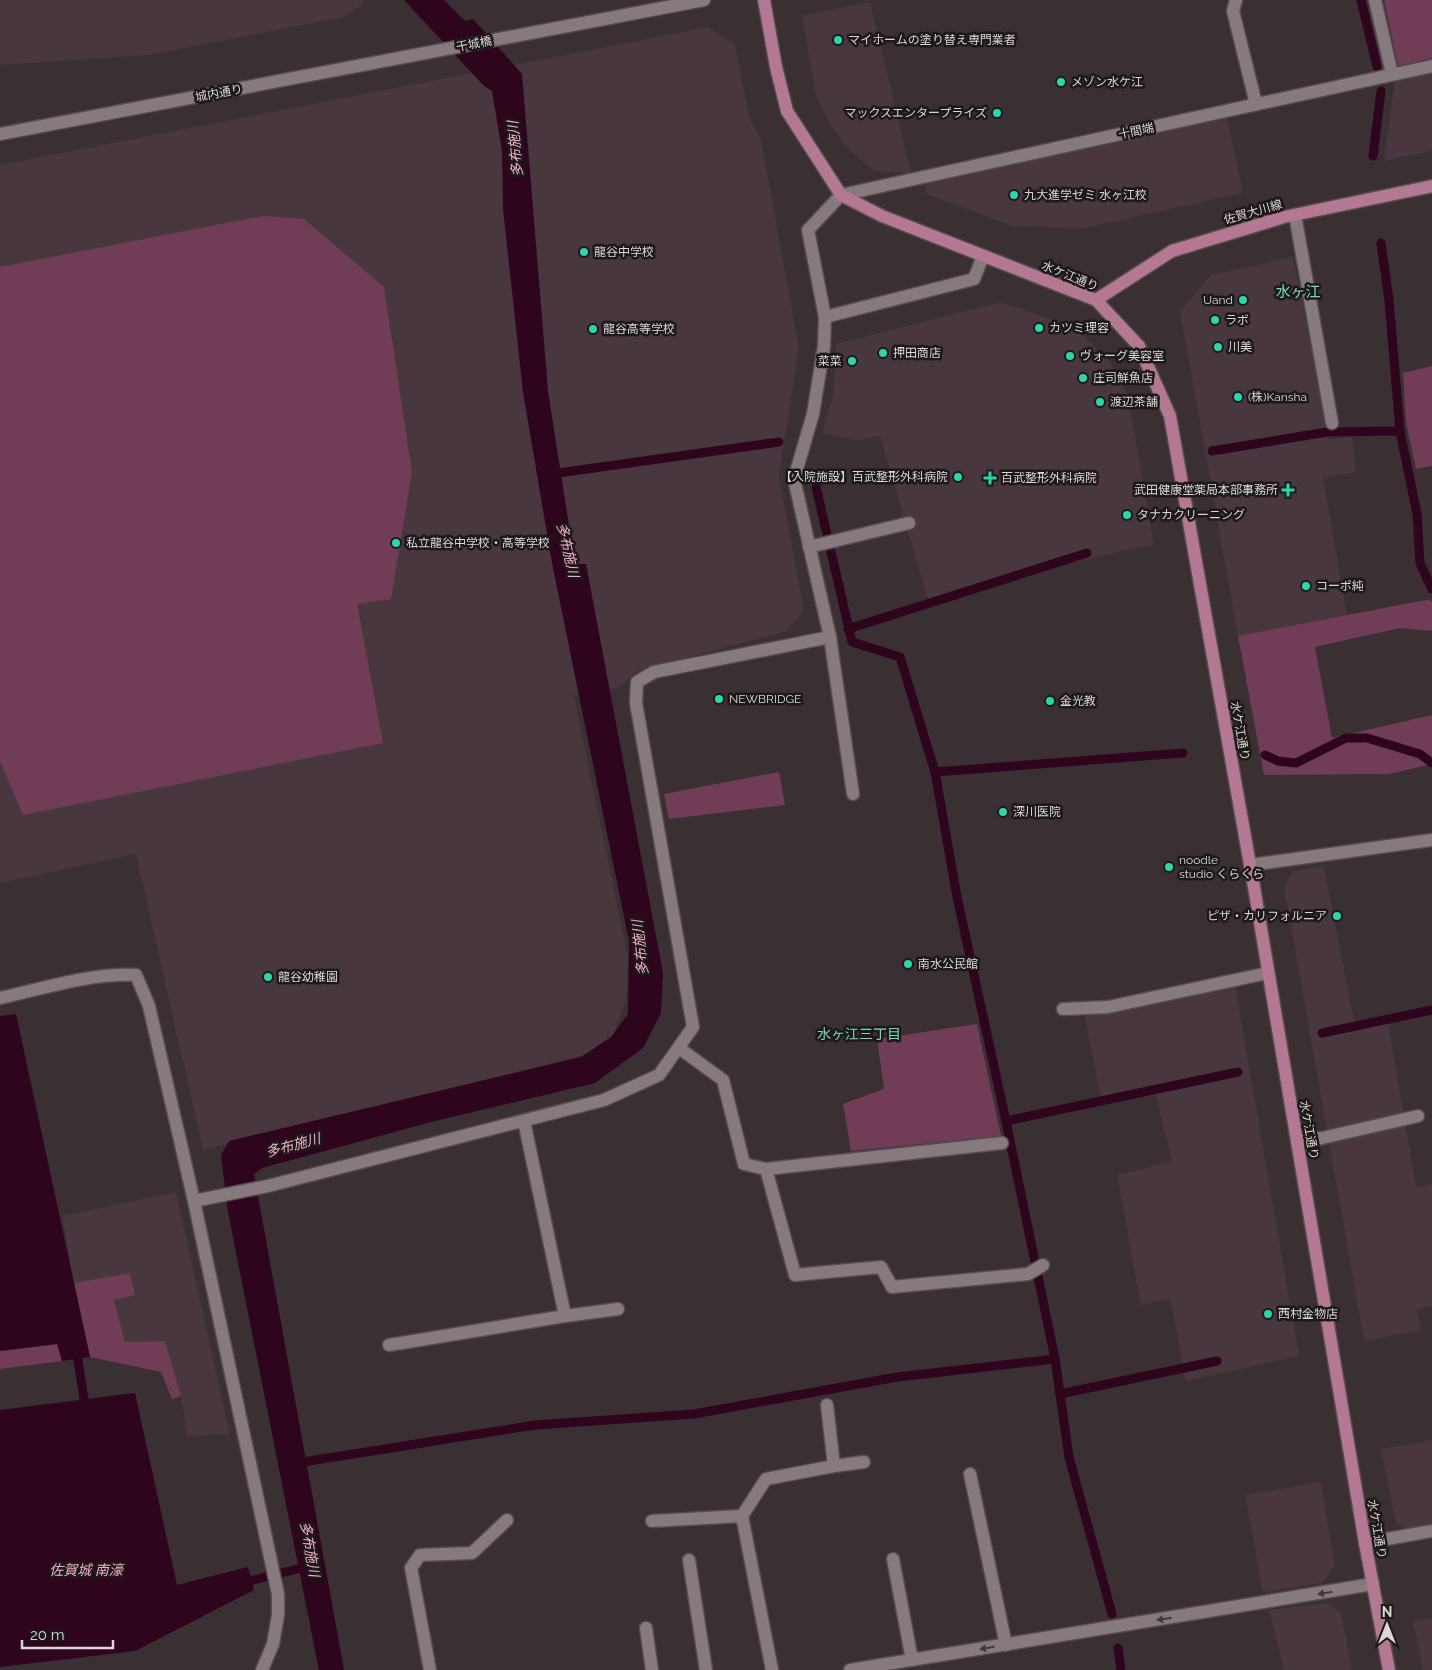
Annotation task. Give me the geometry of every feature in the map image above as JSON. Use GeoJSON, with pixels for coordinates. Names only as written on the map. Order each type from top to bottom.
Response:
{"type":"FeatureCollection","features":[{"type":"Feature","properties":{"kind":"main road"},"geometry":{"type":"LineString","coordinates":[[764,0],[776,67],[788,111],[841,195]]}},
{"type":"Feature","properties":{"kind":"main road","name":"佐賀大川線"},"geometry":{"type":"LineString","coordinates":[[1096,300],[1172,251],[1295,215],[1432,186]]}},
{"type":"Feature","properties":{"kind":"main road","name":"水ケ江通り"},"geometry":{"type":"LineString","coordinates":[[841,195],[882,216],[1096,300],[1139,346],[1170,416],[1250,866],[1365,1543],[1389,1670]]}},
{"type":"Feature","properties":{"kind":"street","name":"干城橋"},"geometry":{"type":"LineString","coordinates":[[438,51],[704,0]]}},
{"type":"Feature","properties":{"kind":"street"},"geometry":{"type":"LineString","coordinates":[[1236,0],[1233,11],[1256,104]]}},
{"type":"Feature","properties":{"kind":"street"},"geometry":{"type":"LineString","coordinates":[[1375,0],[1392,74]]}},
{"type":"Feature","properties":{"kind":"street","name":"城内通り"},"geometry":{"type":"LineString","coordinates":[[0,134],[438,51]]}},
{"type":"Feature","properties":{"kind":"street","name":"十間端"},"geometry":{"type":"LineString","coordinates":[[841,195],[1432,66]]}},
{"type":"Feature","properties":{"kind":"street"},"geometry":{"type":"LineString","coordinates":[[841,195],[808,230],[825,318],[824,346],[813,414],[794,479],[830,638],[853,794]]}},
{"type":"Feature","properties":{"kind":"street"},"geometry":{"type":"LineString","coordinates":[[1295,215],[1332,423]]}},
{"type":"Feature","properties":{"kind":"street"},"geometry":{"type":"LineString","coordinates":[[825,318],[974,278],[983,256]]}},
{"type":"Feature","properties":{"kind":"street"},"geometry":{"type":"LineString","coordinates":[[809,547],[909,523]]}},
{"type":"Feature","properties":{"kind":"street"},"geometry":{"type":"LineString","coordinates":[[194,1201],[260,1187],[604,1100],[659,1075],[693,1027],[636,703],[637,682],[654,672],[830,638]]}},
{"type":"Feature","properties":{"kind":"street"},"geometry":{"type":"LineString","coordinates":[[1250,866],[1432,840]]}},
{"type":"Feature","properties":{"kind":"street"},"geometry":{"type":"LineString","coordinates":[[1063,1008],[1108,1006],[1268,973]]}},
{"type":"Feature","properties":{"kind":"street"},"geometry":{"type":"LineString","coordinates":[[0,998],[97,976],[136,975],[149,1006],[194,1201],[278,1594],[278,1615],[274,1644],[262,1670]]}},
{"type":"Feature","properties":{"kind":"street"},"geometry":{"type":"LineString","coordinates":[[679,1048],[722,1080],[744,1164],[766,1169],[1002,1142]]}},
{"type":"Feature","properties":{"kind":"street"},"geometry":{"type":"LineString","coordinates":[[1297,1142],[1418,1116]]}},
{"type":"Feature","properties":{"kind":"street"},"geometry":{"type":"LineString","coordinates":[[524,1121],[565,1316]]}},
{"type":"Feature","properties":{"kind":"street"},"geometry":{"type":"LineString","coordinates":[[766,1169],[795,1275],[881,1267],[892,1287],[1028,1274],[1043,1265]]}},
{"type":"Feature","properties":{"kind":"street"},"geometry":{"type":"LineString","coordinates":[[389,1345],[618,1309]]}},
{"type":"Feature","properties":{"kind":"street"},"geometry":{"type":"LineString","coordinates":[[827,1405],[834,1466]]}},
{"type":"Feature","properties":{"kind":"street"},"geometry":{"type":"LineString","coordinates":[[772,1670],[742,1516],[766,1479],[864,1462]]}},
{"type":"Feature","properties":{"kind":"street"},"geometry":{"type":"LineString","coordinates":[[970,1474],[1006,1644]]}},
{"type":"Feature","properties":{"kind":"street"},"geometry":{"type":"LineString","coordinates":[[652,1521],[742,1516]]}},
{"type":"Feature","properties":{"kind":"street"},"geometry":{"type":"LineString","coordinates":[[430,1670],[411,1568],[420,1555],[472,1553],[507,1520]]}},
{"type":"Feature","properties":{"kind":"street"},"geometry":{"type":"LineString","coordinates":[[1365,1543],[1432,1530]]}},
{"type":"Feature","properties":{"kind":"street"},"geometry":{"type":"LineString","coordinates":[[893,1559],[912,1660]]}},
{"type":"Feature","properties":{"kind":"street"},"geometry":{"type":"LineString","coordinates":[[688,1560],[706,1670]]}},
{"type":"Feature","properties":{"kind":"street"},"geometry":{"type":"LineString","coordinates":[[850,1670],[867,1669],[1006,1644],[1373,1584]]}},
{"type":"Feature","properties":{"kind":"street"},"geometry":{"type":"LineString","coordinates":[[646,1628],[652,1670]]}},
{"type":"Feature","properties":{"kind":"shaded area"},"geometry":{"type":"Polygon","coordinates":[[[0,0],[363,0],[364,3],[343,17],[150,55],[0,65],[0,0]]]}},
{"type":"Feature","properties":{"kind":"shaded area"},"geometry":{"type":"Polygon","coordinates":[[[1384,0],[1432,0],[1432,58],[1398,66],[1384,0]]]}},
{"type":"Feature","properties":{"kind":"shaded area"},"geometry":{"type":"Polygon","coordinates":[[[870,2],[911,173],[875,171],[848,149],[832,127],[816,96],[802,15],[870,2]]]}},
{"type":"Feature","properties":{"kind":"shaded area","name":"私立龍谷中学校・高等学校"},"geometry":{"type":"Polygon","coordinates":[[[708,27],[735,44],[749,117],[761,140],[799,348],[779,476],[804,610],[787,631],[638,671],[619,687],[574,695],[628,958],[626,1000],[613,1036],[584,1055],[203,1150],[136,854],[0,883],[0,165],[708,27]]]}},
{"type":"Feature","properties":{"kind":"shaded area"},"geometry":{"type":"Polygon","coordinates":[[[1432,72],[1432,151],[1384,161],[1395,80],[1432,72]]]}},
{"type":"Feature","properties":{"kind":"shaded area"},"geometry":{"type":"Polygon","coordinates":[[[1227,118],[1243,193],[1085,228],[1013,226],[926,194],[926,184],[1227,118]]]}},
{"type":"Feature","properties":{"kind":"shaded area"},"geometry":{"type":"Polygon","coordinates":[[[263,216],[304,219],[384,287],[412,472],[391,599],[357,604],[383,743],[23,815],[0,761],[0,267],[263,216]]]}},
{"type":"Feature","properties":{"kind":"shaded area"},"geometry":{"type":"Polygon","coordinates":[[[1293,257],[1329,439],[1352,437],[1356,472],[1323,478],[1347,615],[1238,636],[1180,311],[1211,275],[1293,257]]]}},
{"type":"Feature","properties":{"kind":"shaded area","name":"百武整形外科病院"},"geometry":{"type":"Polygon","coordinates":[[[1001,302],[1073,327],[1109,360],[1128,396],[1154,544],[1031,572],[930,606],[880,436],[858,441],[822,433],[833,396],[836,344],[1001,302]]]}},
{"type":"Feature","properties":{"kind":"shaded area"},"geometry":{"type":"Polygon","coordinates":[[[1432,366],[1432,466],[1416,469],[1406,422],[1403,373],[1432,366]]]}},
{"type":"Feature","properties":{"kind":"shaded area"},"geometry":{"type":"Polygon","coordinates":[[[1426,600],[1432,601],[1432,631],[1400,628],[1315,647],[1332,738],[1432,715],[1432,764],[1390,774],[1264,775],[1238,636],[1426,600]]]}},
{"type":"Feature","properties":{"kind":"shaded area"},"geometry":{"type":"Polygon","coordinates":[[[779,772],[785,805],[669,819],[664,794],[779,772]]]}},
{"type":"Feature","properties":{"kind":"shaded area"},"geometry":{"type":"Polygon","coordinates":[[[1324,866],[1355,1026],[1388,1021],[1416,1187],[1432,1185],[1432,1306],[1417,1309],[1421,1330],[1364,1341],[1284,886],[1294,871],[1324,866]]]}},
{"type":"Feature","properties":{"kind":"shaded area"},"geometry":{"type":"Polygon","coordinates":[[[1235,985],[1299,1356],[1186,1381],[1170,1298],[1141,1305],[1117,1175],[1172,1161],[1156,1095],[1102,1104],[1084,1014],[1235,985]]]}},
{"type":"Feature","properties":{"kind":"shaded area"},"geometry":{"type":"Polygon","coordinates":[[[977,1024],[1001,1136],[851,1151],[843,1104],[884,1089],[877,1039],[977,1024]]]}},
{"type":"Feature","properties":{"kind":"shaded area"},"geometry":{"type":"Polygon","coordinates":[[[176,1192],[230,1434],[187,1436],[181,1396],[165,1341],[125,1343],[114,1299],[130,1273],[74,1283],[62,1216],[176,1192]]]}},
{"type":"Feature","properties":{"kind":"shaded area"},"geometry":{"type":"Polygon","coordinates":[[[130,1273],[135,1295],[114,1300],[125,1342],[165,1341],[181,1396],[172,1399],[161,1372],[90,1357],[74,1283],[130,1273]]]}},
{"type":"Feature","properties":{"kind":"shaded area"},"geometry":{"type":"Polygon","coordinates":[[[58,1344],[62,1361],[0,1369],[0,1351],[58,1344]]]}},
{"type":"Feature","properties":{"kind":"shaded area"},"geometry":{"type":"Polygon","coordinates":[[[1432,1440],[1432,1525],[1409,1530],[1396,1523],[1381,1449],[1432,1440]]]}},
{"type":"Feature","properties":{"kind":"shaded area"},"geometry":{"type":"Polygon","coordinates":[[[1321,1482],[1335,1566],[1322,1583],[1263,1592],[1245,1495],[1321,1482]]]}},
{"type":"Feature","properties":{"kind":"shaded area"},"geometry":{"type":"Polygon","coordinates":[[[1328,1603],[1341,1613],[1352,1670],[1284,1670],[1269,1610],[1328,1603]]]}},
{"type":"Feature","properties":{"kind":"shaded area"},"geometry":{"type":"Polygon","coordinates":[[[1432,1618],[1432,1670],[1423,1670],[1413,1621],[1432,1618]]]}},
{"type":"Feature","properties":{"kind":"water","name":"多布施川"},"geometry":{"type":"Polygon","coordinates":[[[404,0],[444,0],[465,21],[473,19],[522,74],[548,391],[575,564],[586,564],[663,973],[661,1013],[643,1048],[595,1083],[435,1121],[262,1168],[254,1174],[344,1670],[319,1670],[228,1212],[221,1155],[229,1141],[581,1057],[611,1037],[628,1014],[629,941],[552,563],[523,392],[503,209],[502,151],[492,91],[484,86],[404,0]]]}},
{"type":"Feature","properties":{"kind":"water"},"geometry":{"type":"Polygon","coordinates":[[[16,1014],[90,1357],[62,1361],[57,1344],[0,1351],[0,1016],[16,1014]]]}},
{"type":"Feature","properties":{"kind":"water","name":"佐賀城 南濠"},"geometry":{"type":"Polygon","coordinates":[[[135,1393],[177,1585],[248,1567],[254,1590],[135,1651],[0,1667],[0,1410],[135,1393]]]}},
{"type":"Feature","properties":{"kind":"waterway"},"geometry":{"type":"LineString","coordinates":[[1361,0],[1377,67]]}},
{"type":"Feature","properties":{"kind":"waterway"},"geometry":{"type":"LineString","coordinates":[[1373,156],[1381,91]]}},
{"type":"Feature","properties":{"kind":"waterway"},"geometry":{"type":"LineString","coordinates":[[1381,243],[1389,300],[1400,431]]}},
{"type":"Feature","properties":{"kind":"waterway"},"geometry":{"type":"LineString","coordinates":[[1212,451],[1327,432],[1400,431],[1417,514],[1420,563],[1432,589]]}},
{"type":"Feature","properties":{"kind":"waterway"},"geometry":{"type":"LineString","coordinates":[[551,474],[779,442]]}},
{"type":"Feature","properties":{"kind":"waterway"},"geometry":{"type":"LineString","coordinates":[[816,487],[852,642],[900,657],[935,772],[957,897],[1055,1359],[1069,1457],[1112,1614]]}},
{"type":"Feature","properties":{"kind":"waterway"},"geometry":{"type":"LineString","coordinates":[[848,629],[1087,553]]}},
{"type":"Feature","properties":{"kind":"waterway"},"geometry":{"type":"LineString","coordinates":[[1265,755],[1278,761],[1296,763],[1346,738],[1367,738],[1420,754],[1432,763]]}},
{"type":"Feature","properties":{"kind":"waterway"},"geometry":{"type":"LineString","coordinates":[[935,772],[1183,753]]}},
{"type":"Feature","properties":{"kind":"waterway"},"geometry":{"type":"LineString","coordinates":[[1322,1033],[1432,1010]]}},
{"type":"Feature","properties":{"kind":"waterway"},"geometry":{"type":"LineString","coordinates":[[1006,1121],[1238,1072]]}},
{"type":"Feature","properties":{"kind":"waterway"},"geometry":{"type":"LineString","coordinates":[[76,1348],[84,1399]]}},
{"type":"Feature","properties":{"kind":"waterway"},"geometry":{"type":"LineString","coordinates":[[297,1463],[535,1425],[694,1414],[897,1377],[1055,1359]]}},
{"type":"Feature","properties":{"kind":"waterway"},"geometry":{"type":"LineString","coordinates":[[1060,1394],[1217,1361]]}},
{"type":"Feature","properties":{"kind":"waterway","name":"多布施川"},"geometry":{"type":"LineString","coordinates":[[242,1583],[309,1566]]}},
{"type":"Feature","properties":{"kind":"waterway"},"geometry":{"type":"LineString","coordinates":[[1118,1648],[1121,1670]]}},
{"type":"Feature","properties":{"kind":"place","name":"マイホームの塗り替え専門業者"},"geometry":{"type":"Point","coordinates":[838,40]}},
{"type":"Feature","properties":{"kind":"place","name":"メゾン水ケ江"},"geometry":{"type":"Point","coordinates":[1061,82]}},
{"type":"Feature","properties":{"kind":"place","name":"マックスエンタープライズ"},"geometry":{"type":"Point","coordinates":[997,113]}},
{"type":"Feature","properties":{"kind":"place","name":"九大進学ゼミ 水ヶ江校"},"geometry":{"type":"Point","coordinates":[1014,195]}},
{"type":"Feature","properties":{"kind":"place","name":"龍谷中学校"},"geometry":{"type":"Point","coordinates":[584,252]}},
{"type":"Feature","properties":{"kind":"place","name":"Uand"},"geometry":{"type":"Point","coordinates":[1243,300]}},
{"type":"Feature","properties":{"kind":"place","name":"ラボ"},"geometry":{"type":"Point","coordinates":[1215,320]}},
{"type":"Feature","properties":{"kind":"place","name":"カツミ理容"},"geometry":{"type":"Point","coordinates":[1039,328]}},
{"type":"Feature","properties":{"kind":"place","name":"龍谷高等学校"},"geometry":{"type":"Point","coordinates":[593,329]}},
{"type":"Feature","properties":{"kind":"place","name":"川美"},"geometry":{"type":"Point","coordinates":[1218,347]}},
{"type":"Feature","properties":{"kind":"place","name":"押田商店"},"geometry":{"type":"Point","coordinates":[883,353]}},
{"type":"Feature","properties":{"kind":"place","name":"ヴォーグ美容室"},"geometry":{"type":"Point","coordinates":[1070,356]}},
{"type":"Feature","properties":{"kind":"place","name":"菜菜"},"geometry":{"type":"Point","coordinates":[852,361]}},
{"type":"Feature","properties":{"kind":"place","name":"庄司鮮魚店"},"geometry":{"type":"Point","coordinates":[1083,378]}},
{"type":"Feature","properties":{"kind":"place","name":"(株)Kansha"},"geometry":{"type":"Point","coordinates":[1238,397]}},
{"type":"Feature","properties":{"kind":"place","name":"渡辺茶舗"},"geometry":{"type":"Point","coordinates":[1100,402]}},
{"type":"Feature","properties":{"kind":"place","name":"【入院施設】百武整形外科病院"},"geometry":{"type":"Point","coordinates":[958,477]}},
{"type":"Feature","properties":{"kind":"place","name":"百武整形外科病院"},"geometry":{"type":"Point","coordinates":[990,478]}},
{"type":"Feature","properties":{"kind":"place","name":"武田健康堂薬局本部事務所"},"geometry":{"type":"Point","coordinates":[1288,490]}},
{"type":"Feature","properties":{"kind":"place","name":"タナカクリーニング"},"geometry":{"type":"Point","coordinates":[1127,515]}},
{"type":"Feature","properties":{"kind":"place","name":"私立龍谷中学校・高等学校"},"geometry":{"type":"Point","coordinates":[396,543]}},
{"type":"Feature","properties":{"kind":"place","name":"コーポ純"},"geometry":{"type":"Point","coordinates":[1306,586]}},
{"type":"Feature","properties":{"kind":"place","name":"NEWBRIDGE"},"geometry":{"type":"Point","coordinates":[719,699]}},
{"type":"Feature","properties":{"kind":"place","name":"金光教"},"geometry":{"type":"Point","coordinates":[1050,701]}},
{"type":"Feature","properties":{"kind":"place","name":"深川医院"},"geometry":{"type":"Point","coordinates":[1003,812]}},
{"type":"Feature","properties":{"kind":"place","name":"noodle studio くらくら"},"geometry":{"type":"Point","coordinates":[1169,867]}},
{"type":"Feature","properties":{"kind":"place","name":"ピザ・カリフォルニア"},"geometry":{"type":"Point","coordinates":[1337,916]}},
{"type":"Feature","properties":{"kind":"place","name":"南水公民館"},"geometry":{"type":"Point","coordinates":[908,964]}},
{"type":"Feature","properties":{"kind":"place","name":"龍谷幼稚園"},"geometry":{"type":"Point","coordinates":[268,977]}},
{"type":"Feature","properties":{"kind":"place","name":"西村金物店"},"geometry":{"type":"Point","coordinates":[1268,1314]}},
{"type":"Feature","properties":{"kind":"district","name":"水ヶ江"},"geometry":{"type":"Point","coordinates":[1298,292]}},
{"type":"Feature","properties":{"kind":"district","name":"水ヶ江三丁目"},"geometry":{"type":"Point","coordinates":[859,1034]}}]}
